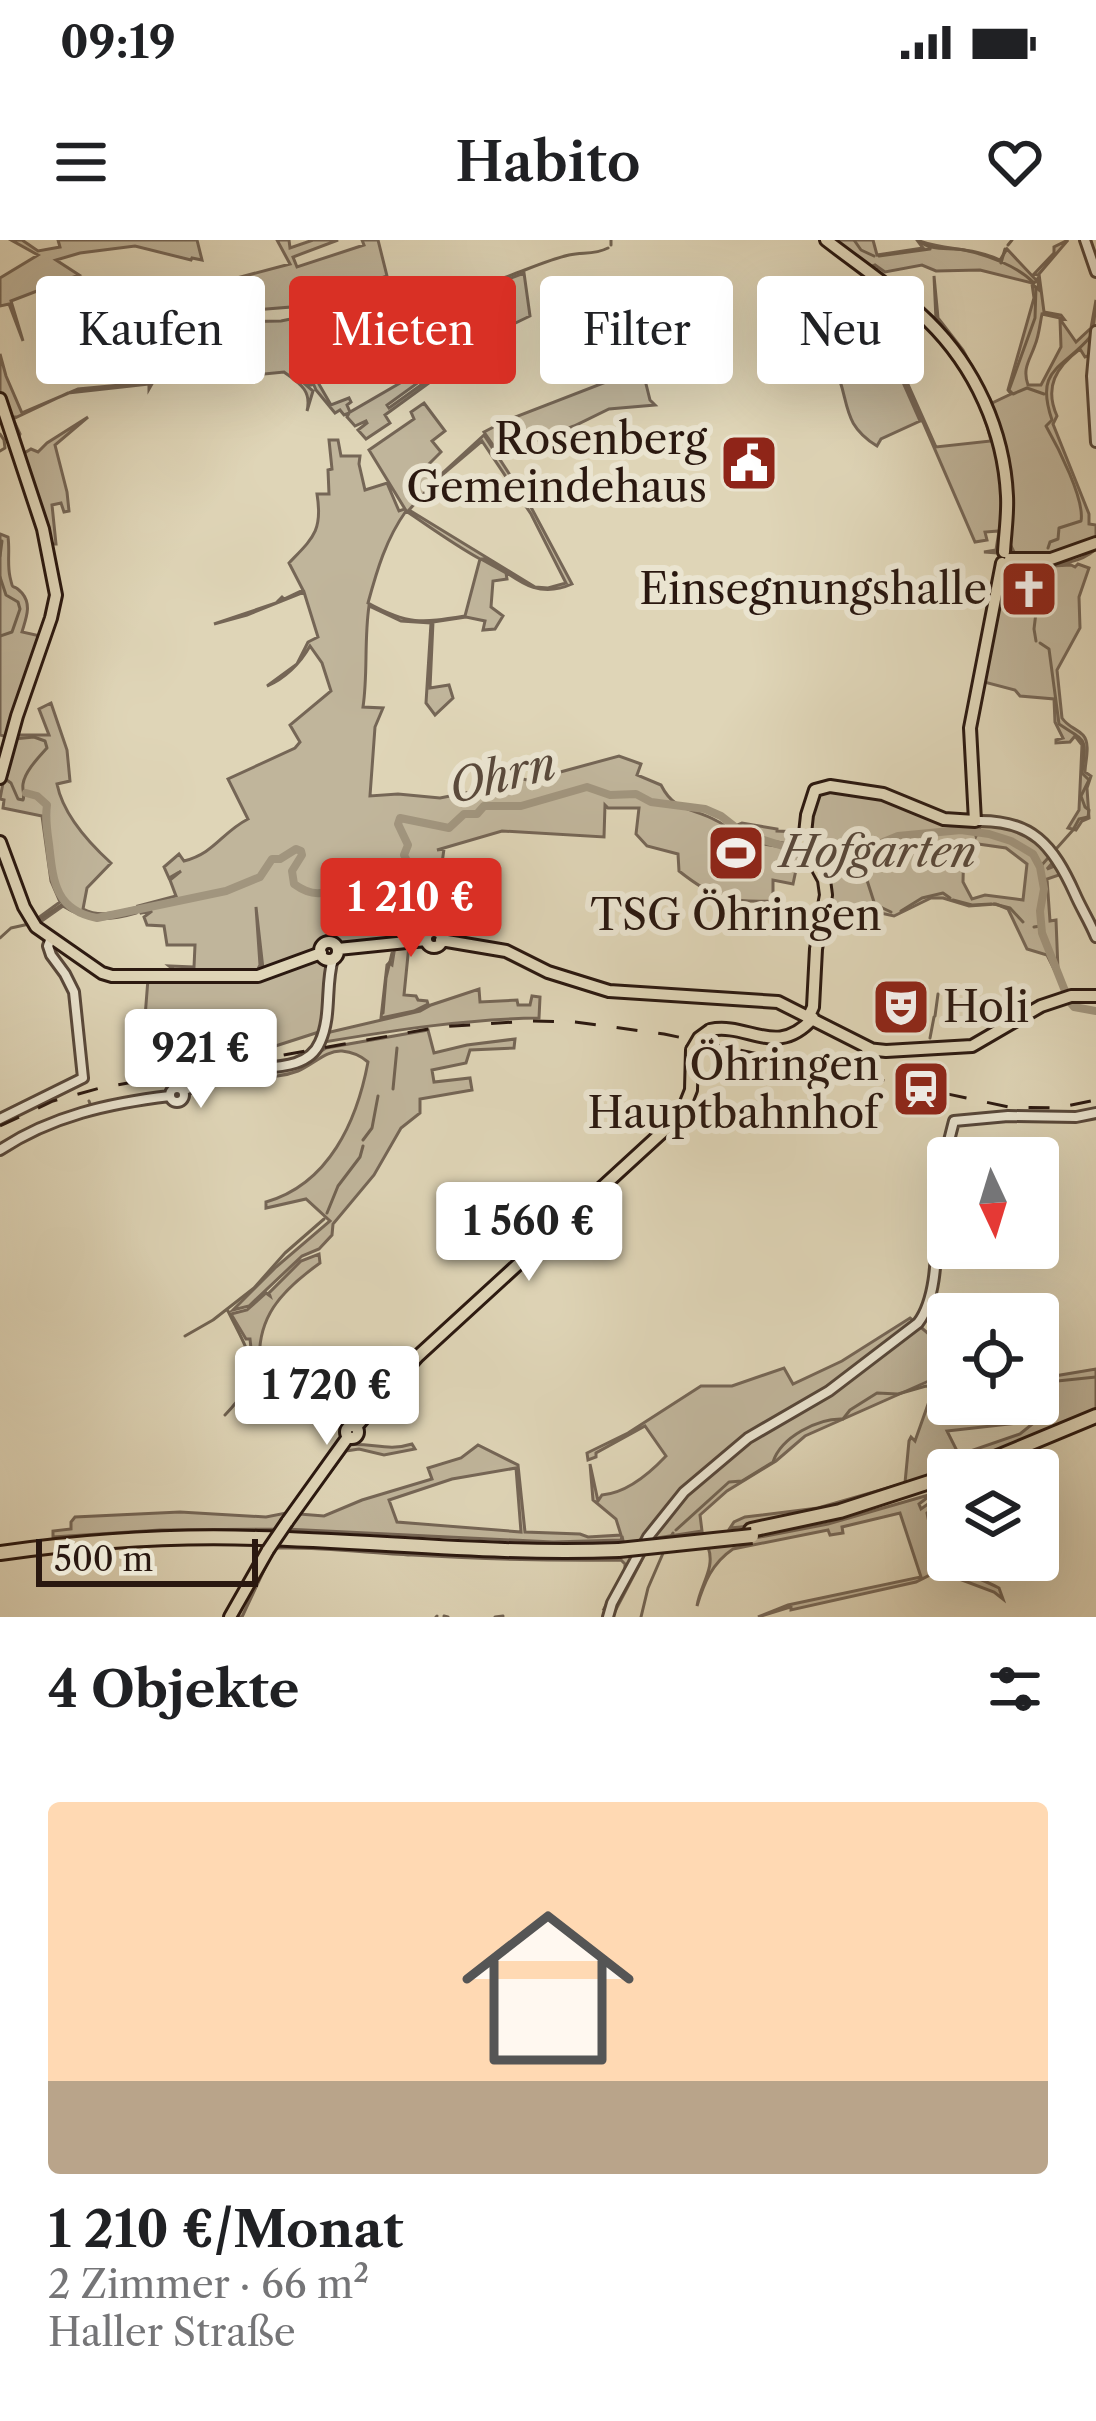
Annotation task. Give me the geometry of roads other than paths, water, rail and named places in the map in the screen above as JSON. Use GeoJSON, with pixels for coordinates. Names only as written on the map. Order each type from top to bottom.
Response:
{"type":"FeatureCollection","features":[{"type":"Feature","properties":{"kind":"highway"},"geometry":{"type":"LineString","coordinates":[[1020,1449],[1096,1419]]}},
{"type":"Feature","properties":{"kind":"highway"},"geometry":{"type":"LineString","coordinates":[[1029,1449],[1096,1419]]}},
{"type":"Feature","properties":{"kind":"highway"},"geometry":{"type":"LineString","coordinates":[[0,1550],[145,1539],[243,1538],[462,1549],[619,1547],[752,1533],[927,1486]]}},
{"type":"Feature","properties":{"kind":"highway"},"geometry":{"type":"LineString","coordinates":[[0,1550],[120,1534],[199,1532],[619,1547]]}},
{"type":"Feature","properties":{"kind":"highway"},"geometry":{"type":"LineString","coordinates":[[28,1556],[46,1548]]}},
{"type":"Feature","properties":{"kind":"main road"},"geometry":{"type":"LineString","coordinates":[[819,927],[824,880],[804,846],[815,790],[830,786],[883,794],[944,819],[975,821],[970,725],[1005,558],[1007,504],[1003,463],[989,412],[951,347],[927,320],[826,240]]}},
{"type":"Feature","properties":{"kind":"main road"},"geometry":{"type":"LineString","coordinates":[[0,399],[43,530],[55,584],[51,618],[1,770]]}},
{"type":"Feature","properties":{"kind":"main road"},"geometry":{"type":"LineString","coordinates":[[1005,558],[1051,559],[1096,543]]}},
{"type":"Feature","properties":{"kind":"main road"},"geometry":{"type":"LineString","coordinates":[[0,842],[36,927],[112,976],[258,976],[426,940],[434,932],[442,940],[506,951],[542,970],[604,990],[770,1001],[805,1022],[886,1051],[972,1046],[1034,1010],[1066,997],[1096,995]]}},
{"type":"Feature","properties":{"kind":"main road"},"geometry":{"type":"LineString","coordinates":[[805,1022],[824,880]]}},
{"type":"Feature","properties":{"kind":"main road"},"geometry":{"type":"LineString","coordinates":[[810,912],[819,907],[823,896]]}},
{"type":"Feature","properties":{"kind":"main road"},"geometry":{"type":"LineString","coordinates":[[230,1617],[287,1522],[378,1401],[426,1349],[681,1115],[692,1090],[692,1050],[699,1038],[710,1030],[726,1028],[755,1037],[805,1022]]}},
{"type":"Feature","properties":{"kind":"street"},"geometry":{"type":"LineString","coordinates":[[1085,240],[1096,272]]}},
{"type":"Feature","properties":{"kind":"street"},"geometry":{"type":"LineString","coordinates":[[1096,334],[1092,390],[1096,442]]}},
{"type":"Feature","properties":{"kind":"street"},"geometry":{"type":"LineString","coordinates":[[975,805],[979,814],[1017,825],[1053,852],[1096,937]]}},
{"type":"Feature","properties":{"kind":"street"},"geometry":{"type":"LineString","coordinates":[[975,821],[996,820]]}},
{"type":"Feature","properties":{"kind":"street"},"geometry":{"type":"LineString","coordinates":[[0,1119],[82,1078],[74,992],[51,956],[50,938]]}},
{"type":"Feature","properties":{"kind":"street"},"geometry":{"type":"LineString","coordinates":[[0,1150],[33,1130],[94,1110],[170,1096],[176,1088],[183,1091],[224,1075],[298,1063],[310,1056],[325,1028],[330,957]]}},
{"type":"Feature","properties":{"kind":"street"},"geometry":{"type":"LineString","coordinates":[[608,1617],[648,1537],[684,1492],[748,1438],[830,1391],[925,1313],[934,1289],[939,1190],[954,1121],[1096,1113]]}},
{"type":"Feature","properties":{"kind":"waterway"},"geometry":{"type":"LineString","coordinates":[[611,240],[611,245]]}},
{"type":"Feature","properties":{"kind":"waterway"},"geometry":{"type":"LineString","coordinates":[[854,240],[874,256]]}},
{"type":"Feature","properties":{"kind":"waterway"},"geometry":{"type":"LineString","coordinates":[[918,240],[934,248],[992,258],[1034,283]]}},
{"type":"Feature","properties":{"kind":"waterway"},"geometry":{"type":"LineString","coordinates":[[1008,245],[1012,240]]}},
{"type":"Feature","properties":{"kind":"waterway"},"geometry":{"type":"LineString","coordinates":[[509,276],[561,257],[608,248]]}},
{"type":"Feature","properties":{"kind":"waterway"},"geometry":{"type":"LineString","coordinates":[[879,256],[930,249]]}},
{"type":"Feature","properties":{"kind":"waterway"},"geometry":{"type":"LineString","coordinates":[[1001,263],[1005,249]]}},
{"type":"Feature","properties":{"kind":"waterway"},"geometry":{"type":"LineString","coordinates":[[1036,287],[1035,318],[1009,390],[1013,394],[1027,388],[1044,394]]}},
{"type":"Feature","properties":{"kind":"waterway"},"geometry":{"type":"LineString","coordinates":[[1048,548],[1058,539],[1059,528],[1081,521],[1079,500],[1046,426],[1052,420],[1047,403],[1049,379],[1091,336]]}},
{"type":"Feature","properties":{"kind":"waterway","name":"Ohrn"},"geometry":{"type":"LineString","coordinates":[[0,434],[5,448],[0,451]]}},
{"type":"Feature","properties":{"kind":"waterway","name":"Ohrn"},"geometry":{"type":"LineString","coordinates":[[0,541],[0,556]]}},
{"type":"Feature","properties":{"kind":"waterway"},"geometry":{"type":"LineString","coordinates":[[1038,601],[1048,569]]}},
{"type":"Feature","properties":{"kind":"waterway","name":"Ohrn"},"geometry":{"type":"LineString","coordinates":[[0,577],[6,595],[20,609],[12,632],[0,636]]}},
{"type":"Feature","properties":{"kind":"waterway"},"geometry":{"type":"LineString","coordinates":[[1036,641],[1037,604]]}},
{"type":"Feature","properties":{"kind":"waterway"},"geometry":{"type":"LineString","coordinates":[[1040,643],[1049,649],[1059,724],[1084,746],[1082,773],[1089,780],[1081,796],[1089,810],[1088,817],[1079,819],[1040,867]]}},
{"type":"Feature","properties":{"kind":"waterway","name":"Ohrn"},"geometry":{"type":"LineString","coordinates":[[4,778],[23,800],[26,774],[47,748],[45,741],[34,737],[14,739]]}},
{"type":"Feature","properties":{"kind":"waterway","name":"Ohrn"},"geometry":{"type":"LineString","coordinates":[[26,793],[47,805],[50,857],[58,891],[72,908],[97,918],[226,891],[260,877],[272,859],[296,849],[302,855],[292,871],[294,884],[323,893],[366,872],[405,869],[408,845],[398,824],[400,818],[449,828],[464,814],[477,814],[484,806],[521,806],[587,787],[610,795],[636,794],[651,802],[705,809],[744,834],[783,846],[864,850],[898,836],[961,830],[989,834],[1033,854],[1044,889],[1042,933],[1069,1001],[1074,1007],[1096,1011]]}},
{"type":"Feature","properties":{"kind":"waterway"},"geometry":{"type":"LineString","coordinates":[[865,871],[869,859]]}},
{"type":"Feature","properties":{"kind":"waterway"},"geometry":{"type":"LineString","coordinates":[[384,871],[392,915]]}},
{"type":"Feature","properties":{"kind":"waterway"},"geometry":{"type":"LineString","coordinates":[[865,874],[874,902]]}},
{"type":"Feature","properties":{"kind":"waterway"},"geometry":{"type":"LineString","coordinates":[[901,911],[922,898],[943,893],[950,898]]}},
{"type":"Feature","properties":{"kind":"waterway"},"geometry":{"type":"LineString","coordinates":[[953,900],[991,904]]}},
{"type":"Feature","properties":{"kind":"waterway"},"geometry":{"type":"LineString","coordinates":[[37,921],[66,902]]}},
{"type":"Feature","properties":{"kind":"waterway"},"geometry":{"type":"LineString","coordinates":[[874,904],[891,912]]}},
{"type":"Feature","properties":{"kind":"waterway"},"geometry":{"type":"LineString","coordinates":[[994,904],[1010,908],[1023,922]]}},
{"type":"Feature","properties":{"kind":"waterway"},"geometry":{"type":"LineString","coordinates":[[392,917],[394,938]]}},
{"type":"Feature","properties":{"kind":"waterway"},"geometry":{"type":"LineString","coordinates":[[0,938],[11,928],[29,924]]}},
{"type":"Feature","properties":{"kind":"waterway","name":"Ohrn"},"geometry":{"type":"LineString","coordinates":[[1034,927],[1041,926]]}},
{"type":"Feature","properties":{"kind":"waterway"},"geometry":{"type":"LineString","coordinates":[[383,1013],[392,953]]}},
{"type":"Feature","properties":{"kind":"waterway"},"geometry":{"type":"LineString","coordinates":[[935,1016],[938,994]]}},
{"type":"Feature","properties":{"kind":"waterway"},"geometry":{"type":"LineString","coordinates":[[930,1038],[934,1017]]}},
{"type":"Feature","properties":{"kind":"waterway"},"geometry":{"type":"LineString","coordinates":[[393,1089],[397,1048]]}},
{"type":"Feature","properties":{"kind":"waterway"},"geometry":{"type":"LineString","coordinates":[[363,1140],[372,1128],[378,1096]]}},
{"type":"Feature","properties":{"kind":"waterway"},"geometry":{"type":"LineString","coordinates":[[89,1101],[94,1114]]}},
{"type":"Feature","properties":{"kind":"waterway"},"geometry":{"type":"LineString","coordinates":[[327,1213],[363,1146]]}},
{"type":"Feature","properties":{"kind":"waterway"},"geometry":{"type":"LineString","coordinates":[[185,1336],[254,1288],[324,1219]]}},
{"type":"Feature","properties":{"kind":"waterway"},"geometry":{"type":"LineString","coordinates":[[225,1415],[250,1376],[248,1353],[228,1311]]}},
{"type":"Feature","properties":{"kind":"waterway"},"geometry":{"type":"LineString","coordinates":[[1059,1381],[1096,1377]]}},
{"type":"Feature","properties":{"kind":"waterway"},"geometry":{"type":"LineString","coordinates":[[676,1530],[729,1482],[742,1481],[773,1462],[802,1431],[843,1419],[877,1393],[898,1394],[927,1386]]}},
{"type":"Feature","properties":{"kind":"waterway"},"geometry":{"type":"LineString","coordinates":[[668,1542],[673,1533]]}},
{"type":"Feature","properties":{"kind":"waterway"},"geometry":{"type":"LineString","coordinates":[[641,1617],[664,1551]]}},
{"type":"Feature","properties":{"kind":"waterway"},"geometry":{"type":"LineString","coordinates":[[444,1616],[448,1617]]}},
{"type":"Feature","properties":{"kind":"waterway"},"geometry":{"type":"LineString","coordinates":[[495,1617],[503,1616]]}},
{"type":"Feature","properties":{"kind":"railway"},"geometry":{"type":"LineString","coordinates":[[0,1126],[53,1101],[100,1088],[439,1027],[531,1021],[664,1034],[1009,1107],[1057,1108],[1096,1100]]}},
{"type":"Feature","properties":{"kind":"place","name":"Rosenberg Gemeindehaus"},"geometry":{"type":"Point","coordinates":[749,463]}},
{"type":"Feature","properties":{"kind":"place","name":"Einsegnungshalle"},"geometry":{"type":"Point","coordinates":[1029,589]}},
{"type":"Feature","properties":{"kind":"place","name":"TSG Öhringen"},"geometry":{"type":"Point","coordinates":[736,853]}},
{"type":"Feature","properties":{"kind":"place","name":"Holi"},"geometry":{"type":"Point","coordinates":[901,1007]}},
{"type":"Feature","properties":{"kind":"place","name":"Öhringen Hauptbahnhof"},"geometry":{"type":"Point","coordinates":[921,1089]}},
{"type":"Feature","properties":{"kind":"park label","name":"Hofgarten"},"geometry":{"type":"Point","coordinates":[878,852]}}]}
